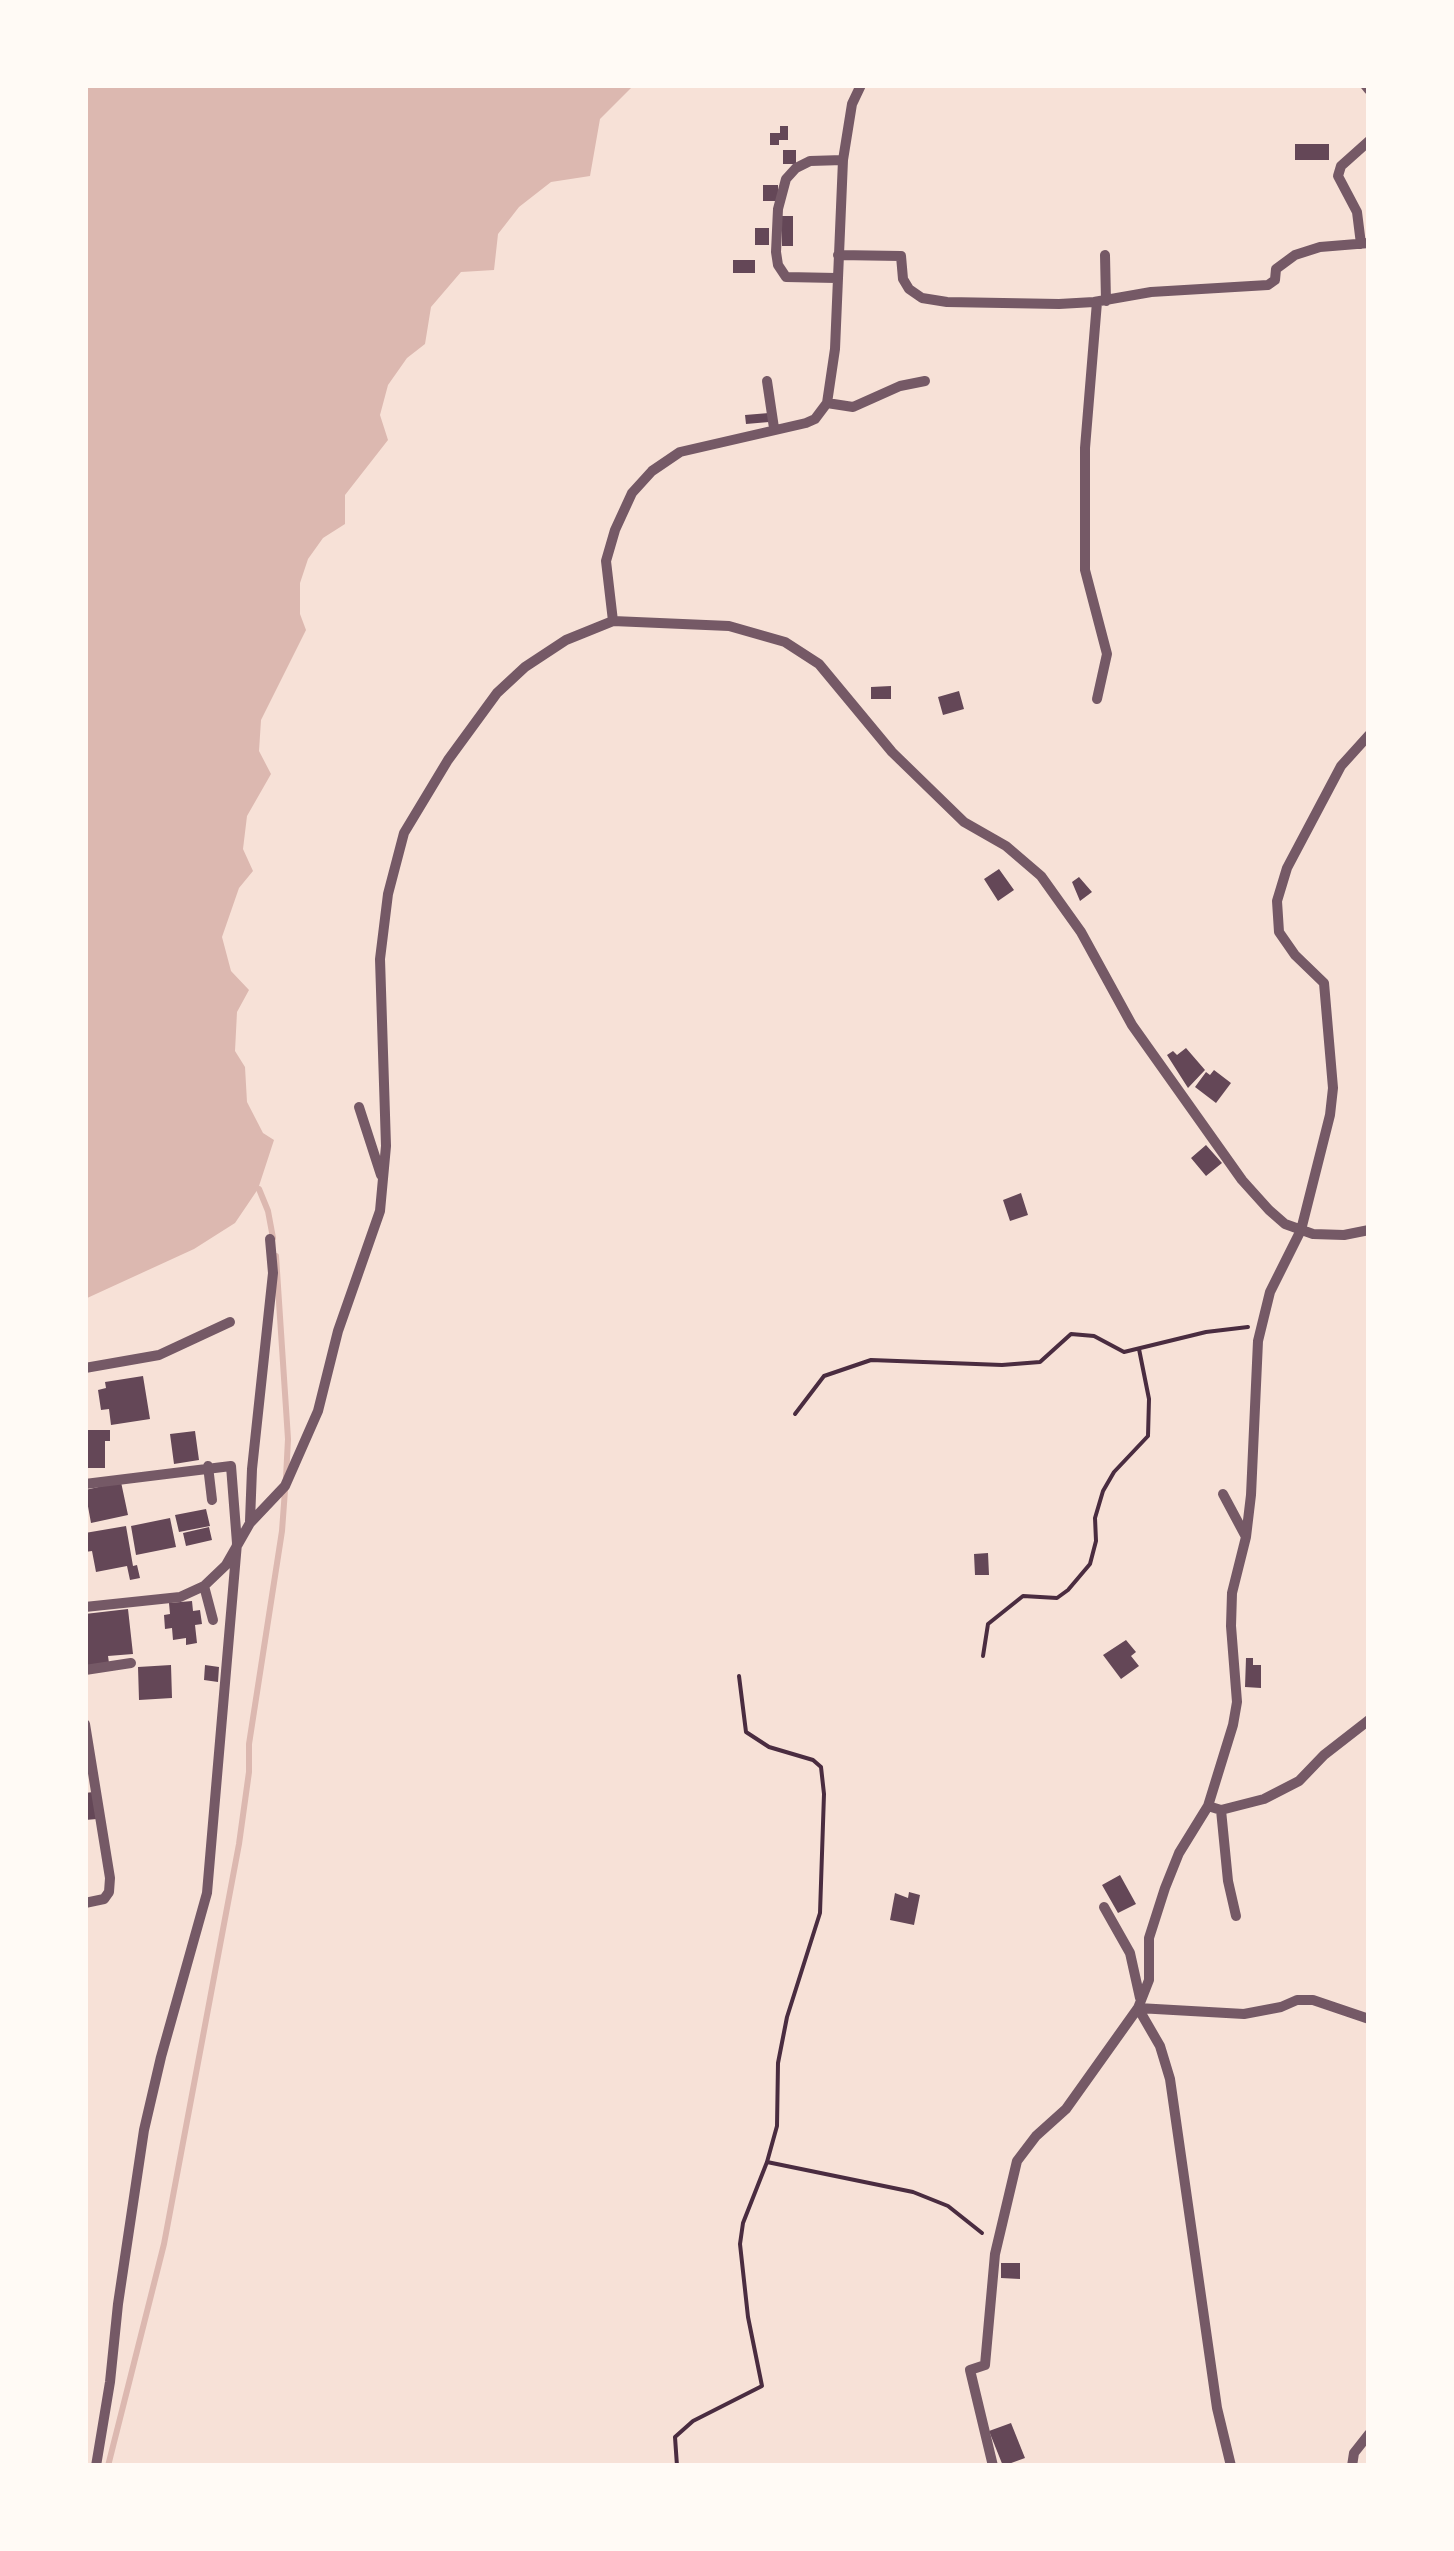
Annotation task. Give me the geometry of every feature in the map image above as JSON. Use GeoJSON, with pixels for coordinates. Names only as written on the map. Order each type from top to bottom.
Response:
{"type":"FeatureCollection","features":[{"type":"Feature","properties":{"kind":"street"},"geometry":{"type":"LineString","coordinates":[[612,621],[606,561],[632,493],[652,471],[680,452],[815,419],[827,403],[834,349],[843,160],[859,85]]}},
{"type":"Feature","properties":{"kind":"street"},"geometry":{"type":"LineString","coordinates":[[838,255],[901,256],[909,289],[922,298],[946,302],[1101,301],[1150,292],[1268,285],[1275,280],[1276,269],[1294,255],[1320,246],[1365,244],[1357,212],[1338,176],[1341,166],[1369,141]]}},
{"type":"Feature","properties":{"kind":"street"},"geometry":{"type":"LineString","coordinates":[[836,278],[786,276],[778,265],[776,252],[778,209],[786,180],[796,168],[810,161],[843,160]]}},
{"type":"Feature","properties":{"kind":"street"},"geometry":{"type":"LineString","coordinates":[[1097,699],[1107,654],[1086,570],[1085,448],[1105,255]]}},
{"type":"Feature","properties":{"kind":"street"},"geometry":{"type":"LineString","coordinates":[[767,381],[774,428]]}},
{"type":"Feature","properties":{"kind":"street"},"geometry":{"type":"LineString","coordinates":[[827,403],[853,408],[900,386],[924,381]]}},
{"type":"Feature","properties":{"kind":"street"},"geometry":{"type":"LineString","coordinates":[[85,1607],[180,1596],[204,1586],[226,1565],[250,1523],[285,1486],[318,1411],[338,1330],[380,1211],[386,1146],[380,959],[388,894],[404,832],[448,760],[497,693],[525,666],[566,640],[612,621],[729,626],[785,642],[820,664],[892,752],[964,822],[1006,846],[1042,876],[1081,932],[1132,1026],[1242,1180],[1278,1220],[1330,1236],[1369,1230]]}},
{"type":"Feature","properties":{"kind":"street"},"geometry":{"type":"LineString","coordinates":[[994,2466],[970,2370],[985,2365],[998,2243],[1017,2160],[1066,2109],[1139,2004],[1149,1980],[1149,1938],[1165,1888],[1208,1806],[1238,1702],[1232,1593],[1252,1495],[1254,1388],[1262,1325],[1270,1292],[1301,1230],[1333,1088],[1324,983],[1295,955],[1279,932],[1276,901],[1288,868],[1341,766],[1369,735]]}},
{"type":"Feature","properties":{"kind":"street"},"geometry":{"type":"LineString","coordinates":[[359,1106],[383,1180]]}},
{"type":"Feature","properties":{"kind":"street"},"geometry":{"type":"LineString","coordinates":[[250,1523],[273,1272],[270,1238]]}},
{"type":"Feature","properties":{"kind":"street"},"geometry":{"type":"LineString","coordinates":[[85,1368],[159,1354],[230,1322]]}},
{"type":"Feature","properties":{"kind":"street"},"geometry":{"type":"LineString","coordinates":[[208,1466],[212,1500]]}},
{"type":"Feature","properties":{"kind":"street"},"geometry":{"type":"LineString","coordinates":[[85,1484],[231,1466],[237,1543],[207,1893],[144,2130],[96,2466]]}},
{"type":"Feature","properties":{"kind":"street"},"geometry":{"type":"LineString","coordinates":[[1222,1494],[1246,1537]]}},
{"type":"Feature","properties":{"kind":"street"},"geometry":{"type":"LineString","coordinates":[[204,1586],[212,1620]]}},
{"type":"Feature","properties":{"kind":"street"},"geometry":{"type":"LineString","coordinates":[[85,1670],[131,1663]]}},
{"type":"Feature","properties":{"kind":"street"},"geometry":{"type":"LineString","coordinates":[[1208,1806],[1221,1810],[1264,1799],[1300,1781],[1324,1755],[1369,1720]]}},
{"type":"Feature","properties":{"kind":"street"},"geometry":{"type":"LineString","coordinates":[[85,1724],[110,1878],[104,1899],[85,1903]]}},
{"type":"Feature","properties":{"kind":"street"},"geometry":{"type":"LineString","coordinates":[[1221,1810],[1228,1882],[1236,1916]]}},
{"type":"Feature","properties":{"kind":"street"},"geometry":{"type":"LineString","coordinates":[[1104,1907],[1130,1953],[1139,2004],[1160,2046],[1170,2079],[1217,2408],[1230,2466]]}},
{"type":"Feature","properties":{"kind":"street"},"geometry":{"type":"LineString","coordinates":[[1139,2004],[1244,2014],[1297,2000],[1313,2000],[1369,2019]]}},
{"type":"Feature","properties":{"kind":"street"},"geometry":{"type":"LineString","coordinates":[[1352,2466],[1354,2453],[1369,2434]]}},
{"type":"Feature","properties":{"kind":"path"},"geometry":{"type":"LineString","coordinates":[[794,1414],[824,1376],[871,1360],[1002,1365],[1040,1362],[1071,1334],[1094,1336],[1124,1352],[1206,1332],[1262,1325]]}},
{"type":"Feature","properties":{"kind":"path"},"geometry":{"type":"LineString","coordinates":[[982,1656],[988,1624],[1023,1596],[1057,1598],[1090,1564],[1096,1541],[1095,1518],[1103,1491],[1114,1472],[1148,1436],[1149,1399],[1139,1349]]}},
{"type":"Feature","properties":{"kind":"path"},"geometry":{"type":"LineString","coordinates":[[677,2466],[675,2437],[693,2421],[762,2386],[748,2317],[740,2244],[743,2223],[777,2126],[778,2063],[787,2017],[820,1913],[824,1794],[821,1766],[770,1748],[746,1732],[740,1676]]}},
{"type":"Feature","properties":{"kind":"path"},"geometry":{"type":"LineString","coordinates":[[767,2162],[913,2192],[948,2206],[998,2243]]}},
{"type":"Feature","properties":{"kind":"shaded area"},"geometry":{"type":"Polygon","coordinates":[[[85,85],[634,85],[600,119],[590,176],[551,182],[519,207],[498,234],[494,270],[461,272],[431,307],[425,344],[407,358],[388,385],[380,415],[388,440],[345,495],[345,524],[323,538],[308,559],[300,583],[300,614],[306,630],[261,720],[259,751],[271,774],[247,816],[243,849],[253,871],[239,888],[222,937],[231,971],[249,990],[237,1012],[235,1051],[245,1067],[247,1102],[263,1133],[274,1140],[258,1189],[235,1223],[194,1249],[85,1299],[85,85]]]}},
{"type":"Feature","properties":{"kind":"building"},"geometry":{"type":"Polygon","coordinates":[[[780,126],[788,126],[788,140],[770,145],[770,133],[780,133],[780,126]]]}},
{"type":"Feature","properties":{"kind":"building"},"geometry":{"type":"Polygon","coordinates":[[[1295,144],[1329,144],[1329,160],[1295,160],[1295,144]]]}},
{"type":"Feature","properties":{"kind":"building"},"geometry":{"type":"Polygon","coordinates":[[[783,150],[796,150],[796,164],[783,164],[783,150]]]}},
{"type":"Feature","properties":{"kind":"building"},"geometry":{"type":"Polygon","coordinates":[[[763,185],[778,185],[778,201],[763,201],[763,185]]]}},
{"type":"Feature","properties":{"kind":"building"},"geometry":{"type":"Polygon","coordinates":[[[782,216],[793,216],[793,246],[782,246],[782,216]]]}},
{"type":"Feature","properties":{"kind":"building"},"geometry":{"type":"Polygon","coordinates":[[[755,228],[769,228],[769,245],[755,245],[755,228]]]}},
{"type":"Feature","properties":{"kind":"building"},"geometry":{"type":"Polygon","coordinates":[[[733,260],[755,260],[755,273],[733,273],[733,260]]]}},
{"type":"Feature","properties":{"kind":"building"},"geometry":{"type":"Polygon","coordinates":[[[769,413],[769,422],[746,424],[745,415],[769,413]]]}},
{"type":"Feature","properties":{"kind":"building"},"geometry":{"type":"Polygon","coordinates":[[[891,686],[891,699],[871,699],[871,687],[891,686]]]}},
{"type":"Feature","properties":{"kind":"building"},"geometry":{"type":"Polygon","coordinates":[[[959,691],[964,709],[943,715],[938,697],[959,691]]]}},
{"type":"Feature","properties":{"kind":"building"},"geometry":{"type":"Polygon","coordinates":[[[999,869],[1014,890],[998,901],[984,879],[999,869]]]}},
{"type":"Feature","properties":{"kind":"building"},"geometry":{"type":"Polygon","coordinates":[[[1079,877],[1092,892],[1080,901],[1072,882],[1079,877]]]}},
{"type":"Feature","properties":{"kind":"building"},"geometry":{"type":"Polygon","coordinates":[[[1186,1048],[1205,1070],[1188,1088],[1167,1055],[1173,1051],[1177,1055],[1186,1048]]]}},
{"type":"Feature","properties":{"kind":"building"},"geometry":{"type":"Polygon","coordinates":[[[1214,1070],[1231,1083],[1216,1103],[1195,1087],[1206,1072],[1210,1075],[1214,1070]]]}},
{"type":"Feature","properties":{"kind":"building"},"geometry":{"type":"Polygon","coordinates":[[[1206,1145],[1222,1163],[1206,1176],[1191,1158],[1206,1145]]]}},
{"type":"Feature","properties":{"kind":"building"},"geometry":{"type":"Polygon","coordinates":[[[1021,1193],[1028,1215],[1010,1221],[1003,1200],[1021,1193]]]}},
{"type":"Feature","properties":{"kind":"building"},"geometry":{"type":"Polygon","coordinates":[[[143,1376],[150,1419],[111,1425],[109,1409],[101,1410],[98,1390],[106,1388],[105,1382],[143,1376]]]}},
{"type":"Feature","properties":{"kind":"building"},"geometry":{"type":"Polygon","coordinates":[[[85,1430],[110,1430],[110,1441],[105,1441],[105,1468],[85,1468],[85,1430]]]}},
{"type":"Feature","properties":{"kind":"building"},"geometry":{"type":"Polygon","coordinates":[[[195,1431],[199,1460],[174,1464],[170,1434],[195,1431]]]}},
{"type":"Feature","properties":{"kind":"building"},"geometry":{"type":"Polygon","coordinates":[[[121,1482],[128,1515],[91,1523],[85,1490],[121,1482]]]}},
{"type":"Feature","properties":{"kind":"building"},"geometry":{"type":"Polygon","coordinates":[[[206,1509],[210,1526],[179,1532],[175,1515],[206,1509]]]}},
{"type":"Feature","properties":{"kind":"building"},"geometry":{"type":"Polygon","coordinates":[[[170,1518],[176,1547],[136,1555],[131,1526],[170,1518]]]}},
{"type":"Feature","properties":{"kind":"building"},"geometry":{"type":"Polygon","coordinates":[[[126,1526],[133,1566],[137,1565],[140,1578],[130,1580],[127,1566],[96,1572],[92,1551],[85,1552],[85,1533],[126,1526]]]}},
{"type":"Feature","properties":{"kind":"building"},"geometry":{"type":"Polygon","coordinates":[[[209,1527],[212,1540],[186,1546],[183,1533],[209,1527]]]}},
{"type":"Feature","properties":{"kind":"building"},"geometry":{"type":"Polygon","coordinates":[[[988,1553],[989,1575],[975,1575],[974,1554],[988,1553]]]}},
{"type":"Feature","properties":{"kind":"building"},"geometry":{"type":"Polygon","coordinates":[[[192,1601],[193,1611],[200,1610],[202,1624],[195,1625],[197,1643],[186,1645],[186,1638],[173,1640],[172,1628],[165,1629],[164,1615],[170,1614],[169,1603],[192,1601]]]}},
{"type":"Feature","properties":{"kind":"building"},"geometry":{"type":"Polygon","coordinates":[[[128,1609],[133,1654],[108,1656],[109,1663],[85,1666],[85,1614],[128,1609]]]}},
{"type":"Feature","properties":{"kind":"building"},"geometry":{"type":"Polygon","coordinates":[[[1126,1640],[1136,1652],[1131,1656],[1139,1666],[1121,1679],[1103,1655],[1126,1640]]]}},
{"type":"Feature","properties":{"kind":"building"},"geometry":{"type":"Polygon","coordinates":[[[1246,1658],[1253,1658],[1253,1665],[1261,1665],[1261,1688],[1245,1687],[1246,1658]]]}},
{"type":"Feature","properties":{"kind":"building"},"geometry":{"type":"Polygon","coordinates":[[[171,1665],[172,1698],[139,1700],[138,1667],[171,1665]]]}},
{"type":"Feature","properties":{"kind":"building"},"geometry":{"type":"Polygon","coordinates":[[[205,1665],[219,1667],[218,1682],[204,1680],[205,1665]]]}},
{"type":"Feature","properties":{"kind":"building"},"geometry":{"type":"Polygon","coordinates":[[[93,1792],[97,1819],[85,1820],[85,1793],[93,1792]]]}},
{"type":"Feature","properties":{"kind":"building"},"geometry":{"type":"Polygon","coordinates":[[[1120,1875],[1136,1904],[1118,1913],[1102,1885],[1120,1875]]]}},
{"type":"Feature","properties":{"kind":"building"},"geometry":{"type":"Polygon","coordinates":[[[909,1892],[920,1895],[914,1925],[890,1920],[895,1893],[908,1898],[909,1892]]]}},
{"type":"Feature","properties":{"kind":"building"},"geometry":{"type":"Polygon","coordinates":[[[1001,2263],[1020,2263],[1020,2279],[1001,2278],[1001,2263]]]}},
{"type":"Feature","properties":{"kind":"building"},"geometry":{"type":"Polygon","coordinates":[[[1011,2423],[1025,2458],[1003,2466],[989,2431],[1011,2423]]]}},
{"type":"Feature","properties":{"kind":"waterway"},"geometry":{"type":"LineString","coordinates":[[259,1189],[273,1238]]}},
{"type":"Feature","properties":{"kind":"waterway"},"geometry":{"type":"LineString","coordinates":[[276,1256],[288,1439],[286,1478]]}},
{"type":"Feature","properties":{"kind":"waterway"},"geometry":{"type":"LineString","coordinates":[[108,2466],[164,2244],[239,1844],[285,1490]]}}]}
